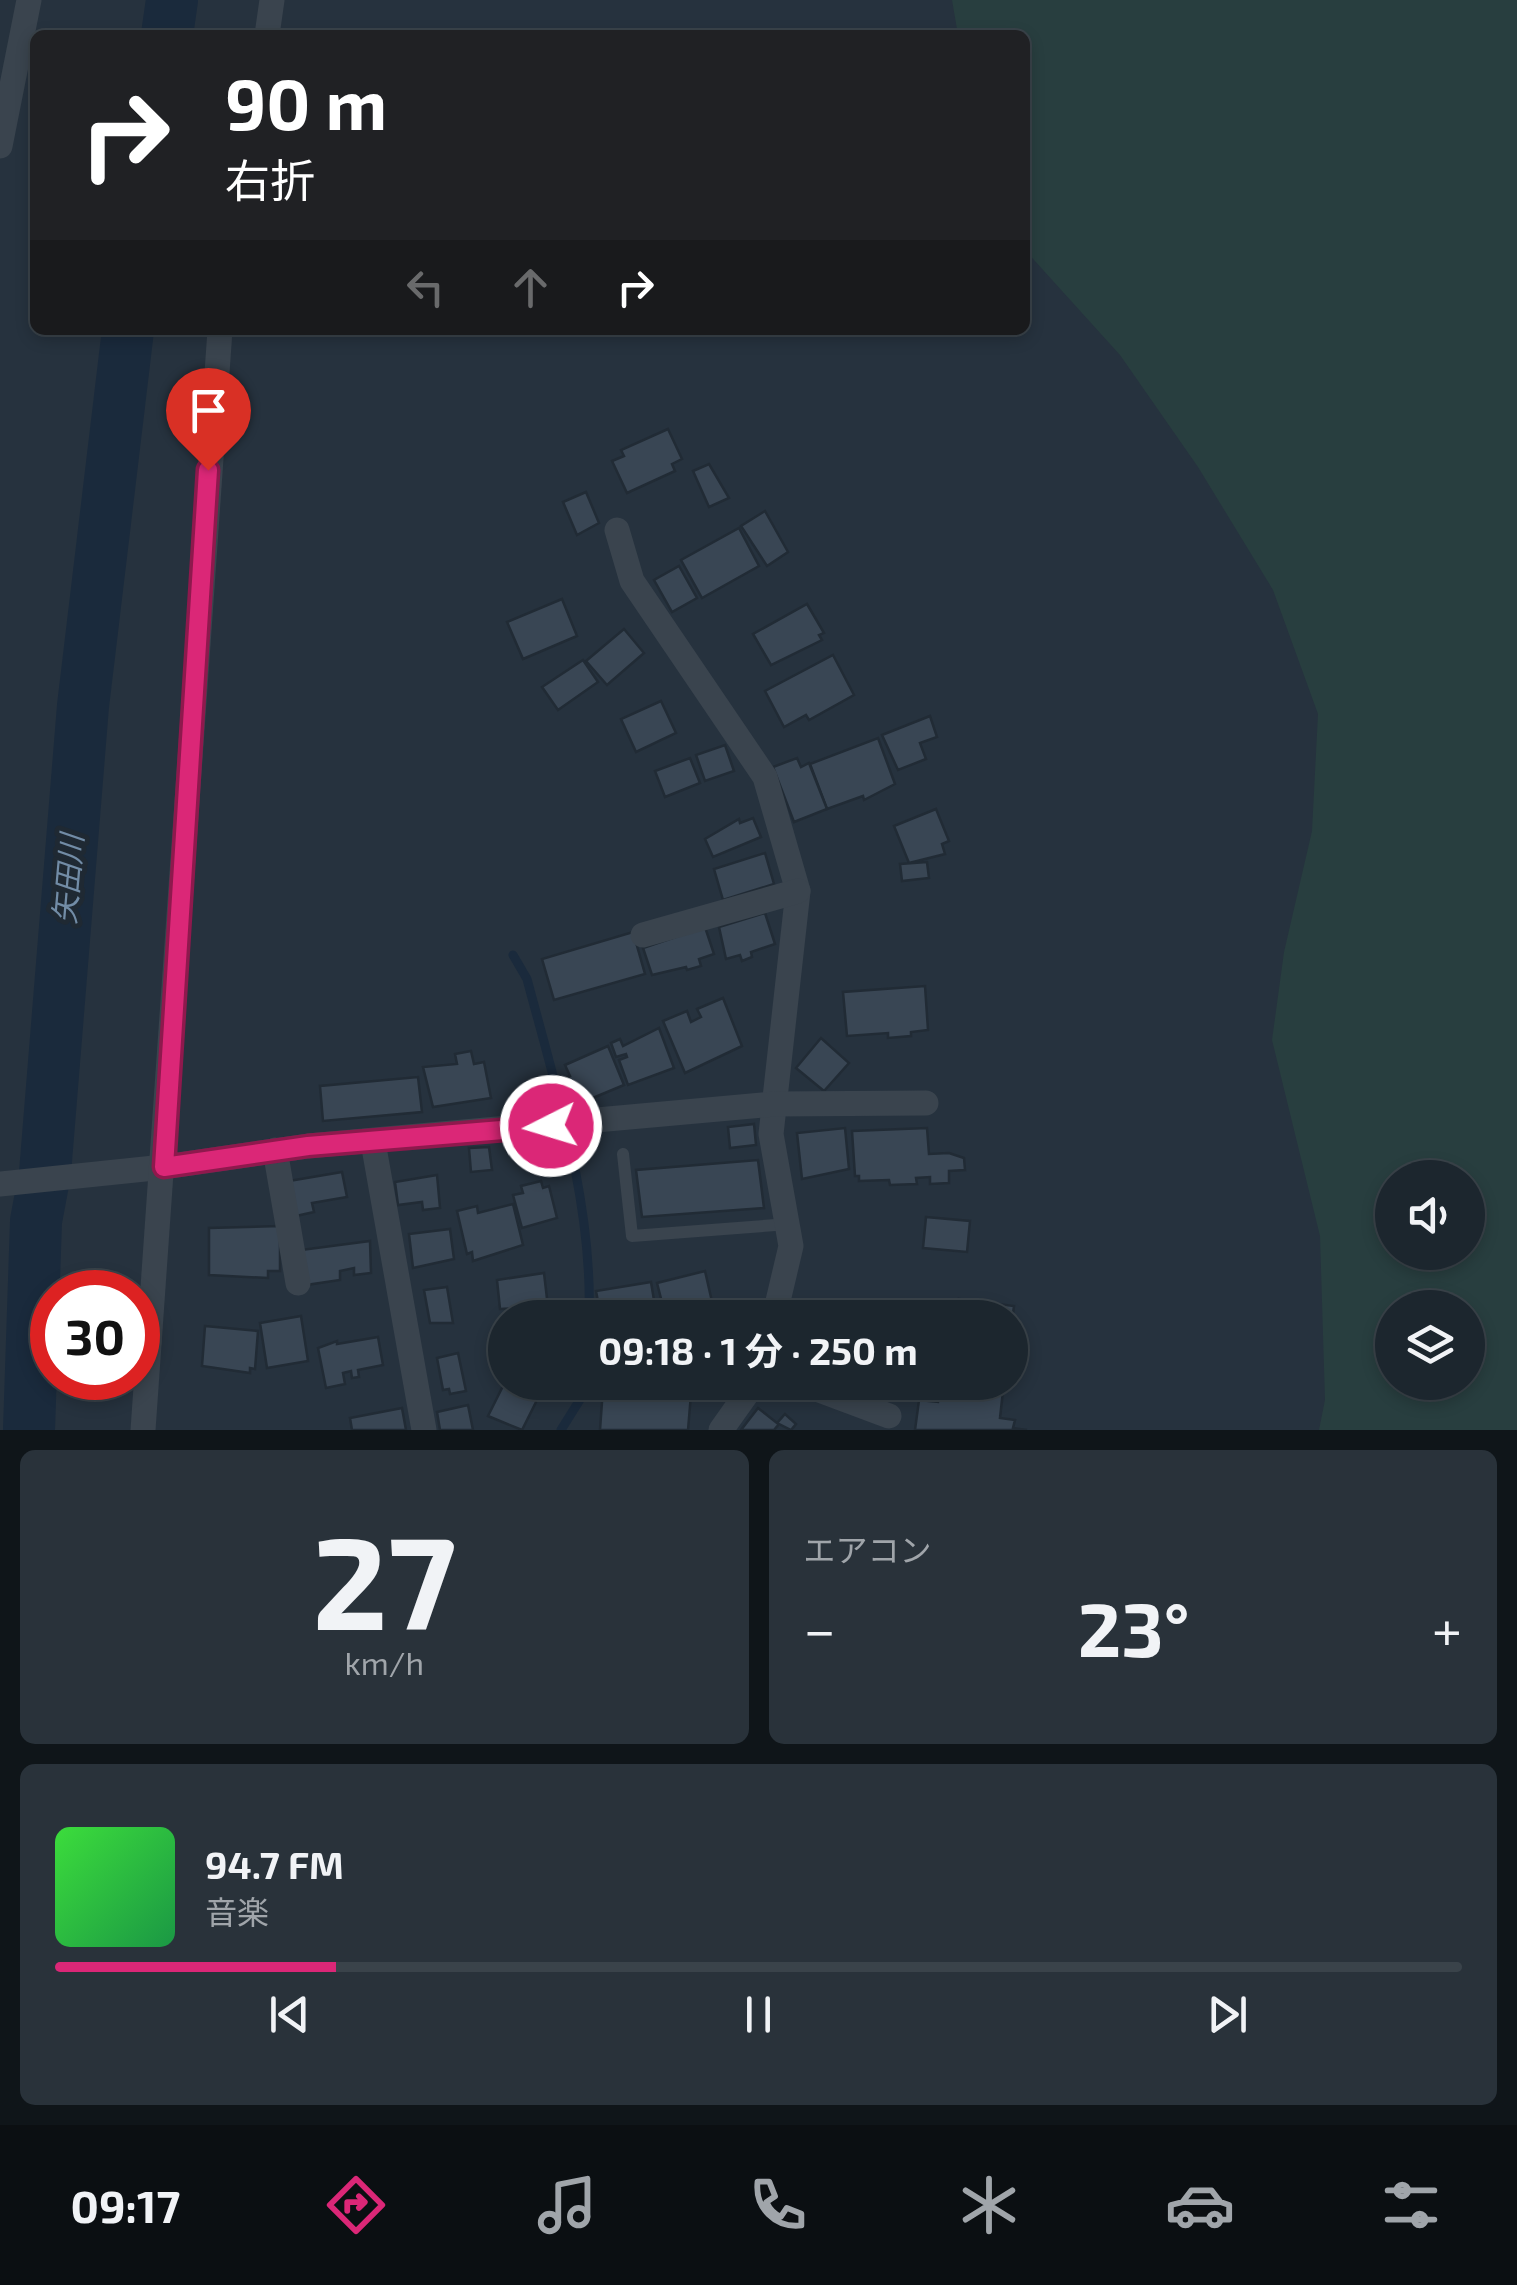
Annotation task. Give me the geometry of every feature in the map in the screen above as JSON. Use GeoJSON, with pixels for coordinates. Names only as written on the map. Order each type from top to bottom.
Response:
{"type":"FeatureCollection","features":[{"type":"Feature","properties":{"kind":"street"},"geometry":{"type":"LineString","coordinates":[[0,146],[28,2],[1,0]]}},
{"type":"Feature","properties":{"kind":"street"},"geometry":{"type":"LineString","coordinates":[[268,30],[272,0]]}},
{"type":"Feature","properties":{"kind":"street"},"geometry":{"type":"LineString","coordinates":[[144,1430],[154,1168],[220,335]]}},
{"type":"Feature","properties":{"kind":"street"},"geometry":{"type":"LineString","coordinates":[[617,530],[632,582],[765,776],[798,890],[771,1134],[788,1224],[789,1264],[779,1300]]}},
{"type":"Feature","properties":{"kind":"street"},"geometry":{"type":"LineString","coordinates":[[644,935],[798,890]]}},
{"type":"Feature","properties":{"kind":"street"},"geometry":{"type":"LineString","coordinates":[[0,1184],[276,1150],[774,1104],[926,1103]]}},
{"type":"Feature","properties":{"kind":"street"},"geometry":{"type":"LineString","coordinates":[[373,1142],[424,1430]]}},
{"type":"Feature","properties":{"kind":"street"},"geometry":{"type":"LineString","coordinates":[[276,1150],[298,1283]]}},
{"type":"Feature","properties":{"kind":"street"},"geometry":{"type":"LineString","coordinates":[[721,1430],[742,1400]]}},
{"type":"Feature","properties":{"kind":"street"},"geometry":{"type":"LineString","coordinates":[[846,1400],[888,1416]]}},
{"type":"Feature","properties":{"kind":"lane"},"geometry":{"type":"LineString","coordinates":[[624,1154],[632,1236],[788,1224]]}},
{"type":"Feature","properties":{"kind":"green space"},"geometry":{"type":"Polygon","coordinates":[[[952,0],[1517,0],[1517,1430],[1319,1430],[1325,1400],[1320,1236],[1272,1040],[1284,952],[1312,831],[1318,714],[1273,590],[1198,467],[1120,355],[1030,256],[1030,30],[957,30],[952,0]]]}},
{"type":"Feature","properties":{"kind":"building"},"geometry":{"type":"Polygon","coordinates":[[[668,429],[682,459],[672,464],[675,471],[627,493],[612,461],[624,456],[621,450],[668,429]]]}},
{"type":"Feature","properties":{"kind":"building"},"geometry":{"type":"Polygon","coordinates":[[[709,464],[729,498],[709,507],[693,471],[709,464]]]}},
{"type":"Feature","properties":{"kind":"building"},"geometry":{"type":"Polygon","coordinates":[[[586,492],[599,523],[577,535],[563,502],[586,492]]]}},
{"type":"Feature","properties":{"kind":"building"},"geometry":{"type":"Polygon","coordinates":[[[765,511],[788,552],[767,566],[741,526],[765,511]]]}},
{"type":"Feature","properties":{"kind":"building"},"geometry":{"type":"Polygon","coordinates":[[[739,528],[759,566],[702,598],[681,560],[739,528]]]}},
{"type":"Feature","properties":{"kind":"building"},"geometry":{"type":"Polygon","coordinates":[[[679,566],[697,598],[672,612],[654,580],[679,566]]]}},
{"type":"Feature","properties":{"kind":"building"},"geometry":{"type":"Polygon","coordinates":[[[562,599],[577,636],[523,659],[507,622],[562,599]]]}},
{"type":"Feature","properties":{"kind":"building"},"geometry":{"type":"Polygon","coordinates":[[[807,604],[824,633],[819,635],[822,640],[771,665],[753,634],[807,604]]]}},
{"type":"Feature","properties":{"kind":"building"},"geometry":{"type":"Polygon","coordinates":[[[624,629],[644,653],[607,685],[586,661],[624,629]]]}},
{"type":"Feature","properties":{"kind":"building"},"geometry":{"type":"Polygon","coordinates":[[[833,655],[854,695],[809,720],[806,715],[784,727],[765,691],[833,655]]]}},
{"type":"Feature","properties":{"kind":"building"},"geometry":{"type":"Polygon","coordinates":[[[583,660],[598,682],[558,710],[542,687],[583,660]]]}},
{"type":"Feature","properties":{"kind":"building"},"geometry":{"type":"Polygon","coordinates":[[[661,701],[676,733],[636,752],[621,719],[661,701]]]}},
{"type":"Feature","properties":{"kind":"building"},"geometry":{"type":"Polygon","coordinates":[[[930,716],[937,737],[920,743],[926,759],[898,770],[882,735],[930,716]]]}},
{"type":"Feature","properties":{"kind":"building"},"geometry":{"type":"Polygon","coordinates":[[[878,738],[895,784],[864,800],[863,796],[827,809],[810,764],[878,738]]]}},
{"type":"Feature","properties":{"kind":"building"},"geometry":{"type":"Polygon","coordinates":[[[725,745],[734,771],[705,781],[696,755],[725,745]]]}},
{"type":"Feature","properties":{"kind":"building"},"geometry":{"type":"Polygon","coordinates":[[[690,758],[700,783],[665,797],[655,771],[690,758]]]}},
{"type":"Feature","properties":{"kind":"building"},"geometry":{"type":"Polygon","coordinates":[[[797,758],[801,767],[809,763],[827,809],[794,822],[773,767],[797,758]]]}},
{"type":"Feature","properties":{"kind":"building"},"geometry":{"type":"Polygon","coordinates":[[[936,809],[949,841],[942,844],[945,854],[909,863],[894,826],[936,809]]]}},
{"type":"Feature","properties":{"kind":"building"},"geometry":{"type":"Polygon","coordinates":[[[753,818],[761,837],[713,857],[705,839],[739,819],[740,823],[753,818]]]}},
{"type":"Feature","properties":{"kind":"building"},"geometry":{"type":"Polygon","coordinates":[[[765,853],[774,884],[723,900],[714,869],[765,853]]]}},
{"type":"Feature","properties":{"kind":"building"},"geometry":{"type":"Polygon","coordinates":[[[927,862],[929,878],[902,881],[900,864],[927,862]]]}},
{"type":"Feature","properties":{"kind":"building"},"geometry":{"type":"Polygon","coordinates":[[[765,913],[775,944],[751,952],[752,957],[742,961],[740,955],[726,959],[719,927],[765,913]]]}},
{"type":"Feature","properties":{"kind":"building"},"geometry":{"type":"Polygon","coordinates":[[[705,927],[714,954],[699,959],[701,966],[652,975],[643,948],[705,927]]]}},
{"type":"Feature","properties":{"kind":"building"},"geometry":{"type":"Polygon","coordinates":[[[633,932],[645,974],[554,1000],[542,959],[633,932]]]}},
{"type":"Feature","properties":{"kind":"building"},"geometry":{"type":"Polygon","coordinates":[[[925,986],[928,1030],[888,1038],[888,1033],[847,1036],[843,992],[925,986]]]}},
{"type":"Feature","properties":{"kind":"building"},"geometry":{"type":"Polygon","coordinates":[[[723,998],[742,1046],[685,1073],[663,1021],[687,1011],[691,1022],[701,1017],[697,1009],[723,998]]]}},
{"type":"Feature","properties":{"kind":"building"},"geometry":{"type":"Polygon","coordinates":[[[659,1028],[674,1068],[628,1085],[619,1060],[626,1054],[616,1057],[611,1043],[620,1039],[623,1046],[659,1028]]]}},
{"type":"Feature","properties":{"kind":"building"},"geometry":{"type":"Polygon","coordinates":[[[821,1038],[849,1063],[824,1091],[796,1068],[821,1038]]]}},
{"type":"Feature","properties":{"kind":"building"},"geometry":{"type":"Polygon","coordinates":[[[608,1046],[624,1085],[576,1105],[565,1078],[570,1076],[565,1065],[608,1046]]]}},
{"type":"Feature","properties":{"kind":"building"},"geometry":{"type":"Polygon","coordinates":[[[471,1051],[474,1064],[484,1062],[491,1098],[433,1107],[423,1067],[457,1064],[455,1054],[471,1051]]]}},
{"type":"Feature","properties":{"kind":"building"},"geometry":{"type":"Polygon","coordinates":[[[418,1077],[422,1112],[323,1121],[320,1086],[418,1077]]]}},
{"type":"Feature","properties":{"kind":"building"},"geometry":{"type":"Polygon","coordinates":[[[754,1124],[756,1145],[730,1148],[728,1127],[754,1124]]]}},
{"type":"Feature","properties":{"kind":"building"},"geometry":{"type":"Polygon","coordinates":[[[845,1128],[849,1169],[802,1179],[797,1133],[845,1128]]]}},
{"type":"Feature","properties":{"kind":"building"},"geometry":{"type":"Polygon","coordinates":[[[927,1128],[929,1154],[949,1153],[964,1158],[965,1170],[949,1171],[949,1183],[930,1184],[930,1177],[916,1178],[917,1184],[890,1185],[889,1180],[859,1181],[859,1176],[855,1176],[852,1131],[927,1128]]]}},
{"type":"Feature","properties":{"kind":"building"},"geometry":{"type":"Polygon","coordinates":[[[489,1147],[492,1170],[471,1172],[469,1148],[489,1147]]]}},
{"type":"Feature","properties":{"kind":"building"},"geometry":{"type":"Polygon","coordinates":[[[758,1160],[764,1208],[642,1217],[636,1170],[758,1160]]]}},
{"type":"Feature","properties":{"kind":"building"},"geometry":{"type":"Polygon","coordinates":[[[342,1172],[347,1197],[312,1203],[314,1212],[296,1216],[289,1181],[342,1172]]]}},
{"type":"Feature","properties":{"kind":"building"},"geometry":{"type":"Polygon","coordinates":[[[437,1175],[440,1208],[423,1210],[422,1202],[398,1205],[395,1182],[437,1175]]]}},
{"type":"Feature","properties":{"kind":"building"},"geometry":{"type":"Polygon","coordinates":[[[541,1181],[543,1188],[549,1186],[557,1218],[522,1228],[513,1195],[523,1193],[521,1186],[541,1181]]]}},
{"type":"Feature","properties":{"kind":"building"},"geometry":{"type":"Polygon","coordinates":[[[513,1204],[523,1245],[473,1261],[472,1252],[467,1254],[457,1211],[477,1206],[478,1213],[513,1204]]]}},
{"type":"Feature","properties":{"kind":"building"},"geometry":{"type":"Polygon","coordinates":[[[926,1217],[970,1221],[967,1252],[923,1248],[926,1217]]]}},
{"type":"Feature","properties":{"kind":"building"},"geometry":{"type":"Polygon","coordinates":[[[280,1226],[280,1271],[268,1271],[268,1278],[209,1275],[209,1228],[280,1226]]]}},
{"type":"Feature","properties":{"kind":"building"},"geometry":{"type":"Polygon","coordinates":[[[450,1229],[454,1259],[413,1268],[409,1234],[450,1229]]]}},
{"type":"Feature","properties":{"kind":"building"},"geometry":{"type":"Polygon","coordinates":[[[370,1241],[371,1273],[354,1275],[354,1268],[340,1271],[340,1280],[306,1285],[301,1250],[370,1241]]]}},
{"type":"Feature","properties":{"kind":"building"},"geometry":{"type":"Polygon","coordinates":[[[705,1271],[712,1300],[661,1300],[657,1283],[705,1271]]]}},
{"type":"Feature","properties":{"kind":"building"},"geometry":{"type":"Polygon","coordinates":[[[544,1273],[547,1300],[499,1300],[497,1280],[544,1273]]]}},
{"type":"Feature","properties":{"kind":"building"},"geometry":{"type":"Polygon","coordinates":[[[651,1282],[654,1300],[598,1300],[596,1291],[651,1282]]]}},
{"type":"Feature","properties":{"kind":"building"},"geometry":{"type":"Polygon","coordinates":[[[447,1287],[453,1323],[430,1323],[424,1290],[447,1287]]]}},
{"type":"Feature","properties":{"kind":"building"},"geometry":{"type":"Polygon","coordinates":[[[301,1316],[308,1361],[267,1368],[260,1323],[301,1316]]]}},
{"type":"Feature","properties":{"kind":"building"},"geometry":{"type":"Polygon","coordinates":[[[205,1326],[258,1331],[255,1369],[250,1368],[250,1373],[202,1366],[205,1326]]]}},
{"type":"Feature","properties":{"kind":"building"},"geometry":{"type":"Polygon","coordinates":[[[378,1337],[383,1365],[358,1370],[359,1377],[352,1378],[351,1371],[343,1373],[345,1384],[326,1388],[318,1348],[337,1341],[378,1337]]]}},
{"type":"Feature","properties":{"kind":"building"},"geometry":{"type":"Polygon","coordinates":[[[458,1353],[466,1391],[450,1394],[449,1389],[443,1390],[437,1358],[458,1353]]]}},
{"type":"Feature","properties":{"kind":"building"},"geometry":{"type":"Polygon","coordinates":[[[496,1400],[537,1400],[522,1430],[488,1416],[496,1400]]]}},
{"type":"Feature","properties":{"kind":"building"},"geometry":{"type":"Polygon","coordinates":[[[602,1400],[690,1400],[688,1430],[600,1430],[602,1400]]]}},
{"type":"Feature","properties":{"kind":"building"},"geometry":{"type":"Polygon","coordinates":[[[919,1400],[1002,1400],[1000,1418],[1015,1420],[1013,1428],[1027,1430],[915,1430],[919,1400]]]}},
{"type":"Feature","properties":{"kind":"building"},"geometry":{"type":"Polygon","coordinates":[[[468,1405],[473,1430],[440,1430],[437,1412],[468,1405]]]}},
{"type":"Feature","properties":{"kind":"building"},"geometry":{"type":"Polygon","coordinates":[[[402,1408],[406,1430],[352,1430],[350,1418],[402,1408]]]}},
{"type":"Feature","properties":{"kind":"building"},"geometry":{"type":"Polygon","coordinates":[[[758,1408],[777,1423],[785,1414],[796,1424],[791,1430],[779,1424],[774,1430],[741,1430],[758,1408]]]}},
{"type":"Feature","properties":{"kind":"waterway","name":"矢田川"},"geometry":{"type":"LineString","coordinates":[[168,30],[172,0]]}},
{"type":"Feature","properties":{"kind":"waterway","name":"矢田川"},"geometry":{"type":"LineString","coordinates":[[29,1430],[36,1221],[45,1173],[83,706],[127,335]]}},
{"type":"Feature","properties":{"kind":"waterway"},"geometry":{"type":"LineString","coordinates":[[513,955],[527,979],[570,1147],[585,1232],[589,1300]]}},
{"type":"Feature","properties":{"kind":"waterway"},"geometry":{"type":"LineString","coordinates":[[561,1430],[580,1400]]}},
{"type":"Feature","properties":{"kind":"route"},"geometry":{"type":"LineString","coordinates":[[208,470],[164,1167],[308,1146],[551,1126]]}}]}
